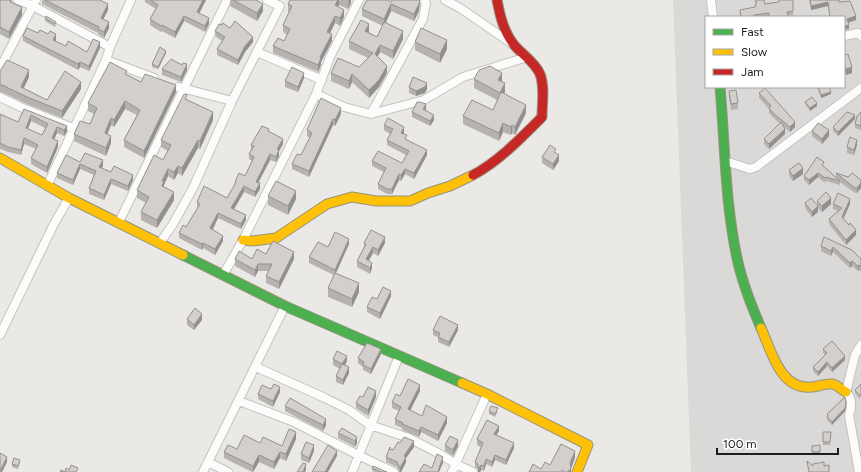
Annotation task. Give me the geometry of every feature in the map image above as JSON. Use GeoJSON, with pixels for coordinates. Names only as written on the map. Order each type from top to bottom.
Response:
{"type":"FeatureCollection","features":[{"type":"Feature","properties":{"kind":"street"},"geometry":{"type":"LineString","coordinates":[[18,0],[35,3],[110,47]]}},
{"type":"Feature","properties":{"kind":"street"},"geometry":{"type":"LineString","coordinates":[[47,186],[106,60],[110,47],[131,0]]}},
{"type":"Feature","properties":{"kind":"street"},"geometry":{"type":"LineString","coordinates":[[119,222],[227,0]]}},
{"type":"Feature","properties":{"kind":"street"},"geometry":{"type":"LineString","coordinates":[[160,243],[173,224],[193,188],[232,101],[281,3],[267,0]]}},
{"type":"Feature","properties":{"kind":"street"},"geometry":{"type":"LineString","coordinates":[[223,275],[243,240],[316,94],[330,57],[359,0]]}},
{"type":"Feature","properties":{"kind":"street"},"geometry":{"type":"LineString","coordinates":[[371,114],[423,19],[426,3],[424,0]]}},
{"type":"Feature","properties":{"kind":"street"},"geometry":{"type":"LineString","coordinates":[[243,240],[252,241],[276,238],[327,204],[352,197],[376,201],[410,202],[428,193],[450,186],[484,169],[520,140],[542,117],[542,94],[539,73],[527,57],[514,45],[460,8],[445,0]]}},
{"type":"Feature","properties":{"kind":"street"},"geometry":{"type":"LineString","coordinates":[[496,0],[501,20],[514,45]]}},
{"type":"Feature","properties":{"kind":"street"},"geometry":{"type":"LineString","coordinates":[[711,0],[713,16]]}},
{"type":"Feature","properties":{"kind":"street"},"geometry":{"type":"LineString","coordinates":[[0,68],[35,3]]}},
{"type":"Feature","properties":{"kind":"street"},"geometry":{"type":"LineString","coordinates":[[845,36],[858,33],[861,36]]}},
{"type":"Feature","properties":{"kind":"street"},"geometry":{"type":"LineString","coordinates":[[257,52],[322,80]]}},
{"type":"Feature","properties":{"kind":"street"},"geometry":{"type":"LineString","coordinates":[[316,94],[344,107],[371,114],[424,100],[463,76],[527,57]]}},
{"type":"Feature","properties":{"kind":"street"},"geometry":{"type":"LineString","coordinates":[[106,60],[183,89],[232,101]]}},
{"type":"Feature","properties":{"kind":"street"},"geometry":{"type":"LineString","coordinates":[[720,88],[724,123],[726,177],[735,244],[744,283],[781,371],[788,381],[801,388],[833,384],[850,396],[852,407],[849,416],[860,468]]}},
{"type":"Feature","properties":{"kind":"street"},"geometry":{"type":"LineString","coordinates":[[725,161],[750,169],[756,167],[861,88]]}},
{"type":"Feature","properties":{"kind":"street"},"geometry":{"type":"LineString","coordinates":[[0,97],[25,109],[73,128]]}},
{"type":"Feature","properties":{"kind":"street"},"geometry":{"type":"LineString","coordinates":[[0,158],[69,198],[286,306],[487,394],[588,445],[577,472]]}},
{"type":"Feature","properties":{"kind":"street"},"geometry":{"type":"LineString","coordinates":[[0,335],[54,224],[69,198]]}},
{"type":"Feature","properties":{"kind":"street"},"geometry":{"type":"LineString","coordinates":[[203,472],[286,306]]}},
{"type":"Feature","properties":{"kind":"street"},"geometry":{"type":"LineString","coordinates":[[846,392],[861,345]]}},
{"type":"Feature","properties":{"kind":"street"},"geometry":{"type":"LineString","coordinates":[[352,472],[399,356]]}},
{"type":"Feature","properties":{"kind":"street"},"geometry":{"type":"LineString","coordinates":[[256,367],[326,398],[349,410],[370,425],[409,438],[473,472]]}},
{"type":"Feature","properties":{"kind":"street"},"geometry":{"type":"LineString","coordinates":[[452,472],[487,394]]}},
{"type":"Feature","properties":{"kind":"street"},"geometry":{"type":"LineString","coordinates":[[239,401],[294,422],[394,472]]}},
{"type":"Feature","properties":{"kind":"street"},"geometry":{"type":"LineString","coordinates":[[208,462],[228,472]]}},
{"type":"Feature","properties":{"kind":"shaded area"},"geometry":{"type":"Polygon","coordinates":[[[673,0],[861,0],[861,472],[691,472],[673,0]]]}},
{"type":"Feature","properties":{"kind":"building"},"geometry":{"type":"Polygon","coordinates":[[[0,0],[11,0],[10,2],[22,7],[9,32],[0,27],[0,0]]]}},
{"type":"Feature","properties":{"kind":"building"},"geometry":{"type":"Polygon","coordinates":[[[45,0],[100,0],[108,4],[101,18],[109,22],[104,32],[98,29],[99,27],[45,0]]]}},
{"type":"Feature","properties":{"kind":"building"},"geometry":{"type":"Polygon","coordinates":[[[151,0],[203,0],[197,12],[209,18],[205,26],[184,16],[175,32],[150,19],[158,5],[151,0]]]}},
{"type":"Feature","properties":{"kind":"building"},"geometry":{"type":"Polygon","coordinates":[[[233,0],[256,0],[263,4],[257,13],[233,0]]]}},
{"type":"Feature","properties":{"kind":"building"},"geometry":{"type":"Polygon","coordinates":[[[290,0],[338,0],[335,5],[344,10],[340,18],[335,16],[327,32],[332,34],[320,57],[321,58],[318,65],[273,46],[278,38],[284,41],[290,29],[283,25],[292,6],[288,4],[290,0]]]}},
{"type":"Feature","properties":{"kind":"building"},"geometry":{"type":"Polygon","coordinates":[[[367,0],[388,0],[391,2],[392,0],[420,0],[414,14],[391,4],[384,19],[362,9],[367,0]]]}},
{"type":"Feature","properties":{"kind":"building"},"geometry":{"type":"Polygon","coordinates":[[[756,0],[764,0],[765,4],[779,2],[779,0],[793,0],[793,11],[787,12],[788,16],[769,16],[769,13],[754,16],[741,16],[740,10],[755,7],[756,0]]]}},
{"type":"Feature","properties":{"kind":"building"},"geometry":{"type":"Polygon","coordinates":[[[810,0],[839,0],[839,2],[850,1],[856,16],[847,19],[849,25],[845,26],[845,16],[830,16],[828,2],[811,6],[810,0]]]}},
{"type":"Feature","properties":{"kind":"building"},"geometry":{"type":"Polygon","coordinates":[[[46,16],[56,22],[55,24],[45,18],[46,16]]]}},
{"type":"Feature","properties":{"kind":"building"},"geometry":{"type":"Polygon","coordinates":[[[361,20],[369,24],[365,31],[377,37],[384,22],[403,31],[393,51],[380,45],[375,54],[387,66],[379,80],[369,90],[352,74],[349,81],[331,73],[338,58],[359,67],[373,53],[349,41],[361,20]]]}},
{"type":"Feature","properties":{"kind":"building"},"geometry":{"type":"Polygon","coordinates":[[[235,21],[253,37],[245,46],[238,60],[217,49],[225,37],[215,31],[219,24],[222,25],[223,23],[230,28],[235,21]]]}},
{"type":"Feature","properties":{"kind":"building"},"geometry":{"type":"Polygon","coordinates":[[[27,28],[38,33],[40,30],[48,34],[50,31],[56,34],[53,40],[66,46],[68,41],[87,52],[93,39],[100,42],[89,66],[80,62],[78,64],[23,36],[27,28]]]}},
{"type":"Feature","properties":{"kind":"building"},"geometry":{"type":"Polygon","coordinates":[[[421,28],[447,40],[440,54],[415,42],[421,28]]]}},
{"type":"Feature","properties":{"kind":"building"},"geometry":{"type":"Polygon","coordinates":[[[160,47],[166,51],[158,67],[152,64],[160,47]]]}},
{"type":"Feature","properties":{"kind":"building"},"geometry":{"type":"Polygon","coordinates":[[[848,54],[852,67],[846,69],[845,66],[845,56],[848,54]]]}},
{"type":"Feature","properties":{"kind":"building"},"geometry":{"type":"Polygon","coordinates":[[[171,59],[182,65],[183,63],[187,64],[181,77],[162,69],[171,59]]]}},
{"type":"Feature","properties":{"kind":"building"},"geometry":{"type":"Polygon","coordinates":[[[7,60],[29,70],[21,87],[47,100],[65,71],[81,82],[62,111],[0,85],[0,71],[7,60]]]}},
{"type":"Feature","properties":{"kind":"building"},"geometry":{"type":"Polygon","coordinates":[[[110,62],[127,71],[125,74],[141,82],[145,74],[176,85],[144,151],[124,140],[140,110],[125,101],[114,120],[111,118],[105,133],[111,136],[106,148],[74,134],[80,121],[90,124],[97,108],[88,103],[110,62]]]}},
{"type":"Feature","properties":{"kind":"building"},"geometry":{"type":"Polygon","coordinates":[[[490,66],[502,73],[498,80],[505,83],[500,93],[474,79],[479,70],[490,66]]]}},
{"type":"Feature","properties":{"kind":"building"},"geometry":{"type":"Polygon","coordinates":[[[292,67],[304,73],[298,87],[285,81],[292,67]]]}},
{"type":"Feature","properties":{"kind":"building"},"geometry":{"type":"Polygon","coordinates":[[[413,77],[427,83],[425,87],[416,91],[409,87],[413,77]]]}},
{"type":"Feature","properties":{"kind":"building"},"geometry":{"type":"Polygon","coordinates":[[[765,88],[795,122],[790,127],[773,113],[769,108],[771,106],[759,93],[765,88]]]}},
{"type":"Feature","properties":{"kind":"building"},"geometry":{"type":"Polygon","coordinates":[[[818,88],[829,88],[831,92],[821,95],[818,88]]]}},
{"type":"Feature","properties":{"kind":"building"},"geometry":{"type":"Polygon","coordinates":[[[736,90],[738,103],[731,104],[729,91],[736,90]]]}},
{"type":"Feature","properties":{"kind":"building"},"geometry":{"type":"Polygon","coordinates":[[[501,92],[526,105],[515,127],[512,125],[511,127],[503,123],[499,133],[463,116],[472,100],[493,110],[501,92]]]}},
{"type":"Feature","properties":{"kind":"building"},"geometry":{"type":"Polygon","coordinates":[[[184,94],[187,95],[185,99],[213,112],[200,141],[198,140],[182,168],[178,166],[174,172],[168,169],[162,181],[164,181],[162,186],[174,192],[157,220],[141,212],[149,197],[137,190],[154,155],[163,160],[171,145],[161,140],[184,94]]]}},
{"type":"Feature","properties":{"kind":"building"},"geometry":{"type":"Polygon","coordinates":[[[812,97],[817,103],[810,108],[805,102],[812,97]]]}},
{"type":"Feature","properties":{"kind":"building"},"geometry":{"type":"Polygon","coordinates":[[[321,98],[341,108],[335,120],[333,119],[309,171],[292,164],[297,154],[301,155],[312,133],[307,130],[321,98]]]}},
{"type":"Feature","properties":{"kind":"building"},"geometry":{"type":"Polygon","coordinates":[[[417,102],[426,104],[423,109],[434,115],[430,121],[412,112],[417,102]]]}},
{"type":"Feature","properties":{"kind":"building"},"geometry":{"type":"Polygon","coordinates":[[[24,109],[67,126],[64,130],[57,127],[52,138],[58,141],[47,167],[31,158],[38,145],[24,138],[21,150],[8,147],[0,143],[0,114],[18,122],[24,109]],[[31,115],[26,128],[42,135],[48,124],[31,115]]]}},
{"type":"Feature","properties":{"kind":"building"},"geometry":{"type":"Polygon","coordinates":[[[847,112],[855,115],[838,132],[833,127],[847,112]]]}},
{"type":"Feature","properties":{"kind":"building"},"geometry":{"type":"Polygon","coordinates":[[[861,112],[861,126],[855,124],[857,116],[861,112]]]}},
{"type":"Feature","properties":{"kind":"building"},"geometry":{"type":"Polygon","coordinates":[[[388,118],[404,127],[401,133],[407,135],[405,139],[427,150],[414,173],[405,169],[401,175],[399,174],[392,189],[387,189],[378,184],[386,168],[372,161],[378,151],[402,163],[409,151],[387,140],[393,129],[384,125],[388,118]]]}},
{"type":"Feature","properties":{"kind":"building"},"geometry":{"type":"Polygon","coordinates":[[[781,122],[785,129],[769,144],[764,139],[781,122]]]}},
{"type":"Feature","properties":{"kind":"building"},"geometry":{"type":"Polygon","coordinates":[[[818,123],[829,130],[822,139],[812,131],[818,123]]]}},
{"type":"Feature","properties":{"kind":"building"},"geometry":{"type":"Polygon","coordinates":[[[262,126],[283,139],[277,149],[279,150],[276,157],[270,154],[256,182],[260,183],[255,192],[244,186],[231,208],[246,215],[241,224],[218,213],[210,228],[223,236],[215,249],[179,233],[183,225],[186,227],[200,204],[197,202],[204,186],[227,198],[239,173],[245,176],[254,157],[249,154],[254,146],[251,145],[262,126]]]}},
{"type":"Feature","properties":{"kind":"building"},"geometry":{"type":"Polygon","coordinates":[[[850,137],[857,140],[854,150],[847,147],[850,137]]]}},
{"type":"Feature","properties":{"kind":"building"},"geometry":{"type":"Polygon","coordinates":[[[550,145],[556,149],[554,152],[559,155],[553,164],[542,157],[550,145]]]}},
{"type":"Feature","properties":{"kind":"building"},"geometry":{"type":"Polygon","coordinates":[[[85,153],[103,160],[99,167],[111,172],[114,166],[133,175],[128,186],[111,179],[104,195],[89,188],[96,171],[80,164],[73,180],[57,173],[66,155],[80,162],[85,153]]]}},
{"type":"Feature","properties":{"kind":"building"},"geometry":{"type":"Polygon","coordinates":[[[817,157],[824,162],[822,165],[840,181],[825,178],[818,173],[809,180],[804,176],[817,157]]]}},
{"type":"Feature","properties":{"kind":"building"},"geometry":{"type":"Polygon","coordinates":[[[799,163],[803,168],[793,176],[789,170],[799,163]]]}},
{"type":"Feature","properties":{"kind":"building"},"geometry":{"type":"Polygon","coordinates":[[[836,173],[848,177],[852,173],[861,180],[861,183],[857,188],[855,188],[836,173]]]}},
{"type":"Feature","properties":{"kind":"building"},"geometry":{"type":"Polygon","coordinates":[[[276,181],[296,191],[288,206],[268,196],[276,181]]]}},
{"type":"Feature","properties":{"kind":"building"},"geometry":{"type":"Polygon","coordinates":[[[826,192],[831,198],[822,206],[817,201],[826,192]]]}},
{"type":"Feature","properties":{"kind":"building"},"geometry":{"type":"Polygon","coordinates":[[[838,193],[850,199],[842,217],[856,230],[846,240],[829,219],[842,208],[833,204],[838,193]]]}},
{"type":"Feature","properties":{"kind":"building"},"geometry":{"type":"Polygon","coordinates":[[[811,198],[818,206],[812,212],[805,203],[811,198]]]}},
{"type":"Feature","properties":{"kind":"building"},"geometry":{"type":"Polygon","coordinates":[[[371,230],[385,237],[378,250],[373,247],[366,259],[372,263],[370,268],[357,261],[366,244],[364,243],[371,230]]]}},
{"type":"Feature","properties":{"kind":"building"},"geometry":{"type":"Polygon","coordinates":[[[335,232],[349,239],[335,270],[309,257],[318,242],[328,247],[335,232]]]}},
{"type":"Feature","properties":{"kind":"building"},"geometry":{"type":"Polygon","coordinates":[[[824,237],[852,250],[861,259],[861,267],[852,261],[850,263],[833,247],[831,251],[821,246],[824,237]]]}},
{"type":"Feature","properties":{"kind":"building"},"geometry":{"type":"Polygon","coordinates":[[[273,241],[294,252],[279,282],[266,276],[272,264],[258,264],[255,270],[235,259],[239,251],[252,259],[257,249],[266,254],[273,241]]]}},
{"type":"Feature","properties":{"kind":"building"},"geometry":{"type":"Polygon","coordinates":[[[335,273],[359,283],[352,299],[328,288],[335,273]]]}},
{"type":"Feature","properties":{"kind":"building"},"geometry":{"type":"Polygon","coordinates":[[[383,287],[391,291],[380,313],[367,307],[372,297],[377,299],[383,287]]]}},
{"type":"Feature","properties":{"kind":"building"},"geometry":{"type":"Polygon","coordinates":[[[195,308],[202,314],[194,325],[187,319],[195,308]]]}},
{"type":"Feature","properties":{"kind":"building"},"geometry":{"type":"Polygon","coordinates":[[[440,316],[458,325],[449,342],[438,337],[440,333],[433,330],[440,316]]]}},
{"type":"Feature","properties":{"kind":"building"},"geometry":{"type":"Polygon","coordinates":[[[832,341],[845,356],[832,368],[827,362],[818,372],[813,367],[827,353],[823,349],[832,341]]]}},
{"type":"Feature","properties":{"kind":"building"},"geometry":{"type":"Polygon","coordinates":[[[367,343],[381,349],[371,369],[363,365],[364,362],[358,358],[367,343]]]}},
{"type":"Feature","properties":{"kind":"building"},"geometry":{"type":"Polygon","coordinates":[[[337,351],[347,356],[342,364],[333,359],[337,351]]]}},
{"type":"Feature","properties":{"kind":"building"},"geometry":{"type":"Polygon","coordinates":[[[342,364],[349,367],[343,380],[336,376],[342,364]]]}},
{"type":"Feature","properties":{"kind":"building"},"geometry":{"type":"Polygon","coordinates":[[[408,379],[420,385],[408,409],[422,416],[426,405],[447,417],[438,435],[421,427],[419,431],[402,424],[403,423],[395,419],[401,407],[392,402],[396,394],[400,396],[408,379]]]}},
{"type":"Feature","properties":{"kind":"building"},"geometry":{"type":"Polygon","coordinates":[[[274,384],[280,387],[273,401],[258,394],[262,385],[271,389],[274,384]]]}},
{"type":"Feature","properties":{"kind":"building"},"geometry":{"type":"Polygon","coordinates":[[[861,384],[861,395],[860,396],[855,390],[861,384]]]}},
{"type":"Feature","properties":{"kind":"building"},"geometry":{"type":"Polygon","coordinates":[[[368,387],[376,391],[368,410],[356,403],[360,396],[363,397],[368,387]]]}},
{"type":"Feature","properties":{"kind":"building"},"geometry":{"type":"Polygon","coordinates":[[[845,397],[845,408],[832,422],[827,417],[827,414],[845,397]]]}},
{"type":"Feature","properties":{"kind":"building"},"geometry":{"type":"Polygon","coordinates":[[[290,398],[326,419],[323,425],[285,406],[290,398]]]}},
{"type":"Feature","properties":{"kind":"building"},"geometry":{"type":"Polygon","coordinates":[[[491,406],[498,408],[495,414],[489,411],[491,406]]]}},
{"type":"Feature","properties":{"kind":"building"},"geometry":{"type":"Polygon","coordinates":[[[487,420],[499,426],[494,434],[514,443],[506,460],[495,455],[492,462],[486,459],[484,466],[481,465],[478,469],[478,464],[475,462],[483,443],[477,439],[487,420]]]}},
{"type":"Feature","properties":{"kind":"building"},"geometry":{"type":"Polygon","coordinates":[[[342,428],[357,437],[355,441],[338,433],[342,428]]]}},
{"type":"Feature","properties":{"kind":"building"},"geometry":{"type":"Polygon","coordinates":[[[289,429],[296,432],[286,454],[280,452],[274,462],[259,455],[253,466],[224,452],[228,445],[237,449],[244,435],[260,443],[263,437],[282,446],[289,429]]]}},
{"type":"Feature","properties":{"kind":"building"},"geometry":{"type":"Polygon","coordinates":[[[823,432],[831,432],[830,442],[823,442],[823,432]]]}},
{"type":"Feature","properties":{"kind":"building"},"geometry":{"type":"Polygon","coordinates":[[[450,436],[458,440],[453,450],[445,445],[450,436]]]}},
{"type":"Feature","properties":{"kind":"building"},"geometry":{"type":"Polygon","coordinates":[[[404,437],[414,441],[404,456],[406,457],[400,468],[397,462],[386,457],[390,447],[390,449],[393,450],[398,442],[400,443],[404,437]]]}},
{"type":"Feature","properties":{"kind":"building"},"geometry":{"type":"Polygon","coordinates":[[[306,442],[314,445],[309,458],[301,454],[306,442]]]}},
{"type":"Feature","properties":{"kind":"building"},"geometry":{"type":"Polygon","coordinates":[[[561,444],[575,451],[570,463],[571,468],[568,472],[562,470],[562,472],[529,472],[533,464],[541,469],[545,462],[550,465],[561,444]]]}},
{"type":"Feature","properties":{"kind":"building"},"geometry":{"type":"Polygon","coordinates":[[[328,445],[337,451],[325,472],[312,472],[328,445]]]}},
{"type":"Feature","properties":{"kind":"building"},"geometry":{"type":"Polygon","coordinates":[[[820,445],[820,452],[812,452],[812,446],[820,445]]]}},
{"type":"Feature","properties":{"kind":"building"},"geometry":{"type":"Polygon","coordinates":[[[0,453],[7,457],[0,471],[0,453]]]}},
{"type":"Feature","properties":{"kind":"building"},"geometry":{"type":"Polygon","coordinates":[[[437,454],[443,457],[438,471],[439,472],[419,472],[424,464],[432,468],[437,454]]]}},
{"type":"Feature","properties":{"kind":"building"},"geometry":{"type":"Polygon","coordinates":[[[14,458],[20,460],[18,466],[12,464],[14,458]]]}},
{"type":"Feature","properties":{"kind":"building"},"geometry":{"type":"Polygon","coordinates":[[[807,461],[813,466],[813,464],[824,462],[824,466],[829,465],[829,472],[809,472],[807,461]]]}},
{"type":"Feature","properties":{"kind":"building"},"geometry":{"type":"Polygon","coordinates":[[[303,463],[306,464],[303,472],[297,472],[303,463]]]}},
{"type":"Feature","properties":{"kind":"building"},"geometry":{"type":"Polygon","coordinates":[[[71,465],[78,468],[76,472],[65,472],[66,468],[69,470],[71,465]]]}},
{"type":"Feature","properties":{"kind":"building"},"geometry":{"type":"Polygon","coordinates":[[[373,466],[387,472],[381,472],[372,468],[373,466]]]}},
{"type":"Feature","properties":{"kind":"traffic: fast"},"geometry":{"type":"LineString","coordinates":[[720,88],[728,194],[733,237],[744,285],[761,328]]}},
{"type":"Feature","properties":{"kind":"traffic: fast"},"geometry":{"type":"LineString","coordinates":[[183,255],[285,306],[462,383]]}},
{"type":"Feature","properties":{"kind":"traffic: slow"},"geometry":{"type":"LineString","coordinates":[[0,158],[69,198],[183,255]]}},
{"type":"Feature","properties":{"kind":"traffic: slow"},"geometry":{"type":"LineString","coordinates":[[243,240],[253,241],[276,238],[327,204],[352,197],[376,201],[410,201],[450,186],[473,175]]}},
{"type":"Feature","properties":{"kind":"traffic: slow"},"geometry":{"type":"LineString","coordinates":[[761,328],[778,367],[792,382],[800,386],[811,387],[833,384],[846,392]]}},
{"type":"Feature","properties":{"kind":"traffic: slow"},"geometry":{"type":"LineString","coordinates":[[462,383],[588,445],[577,472]]}},
{"type":"Feature","properties":{"kind":"traffic: jam"},"geometry":{"type":"LineString","coordinates":[[473,175],[501,156],[542,117],[542,79],[535,66],[515,46],[508,36],[501,18],[497,0]]}}]}
